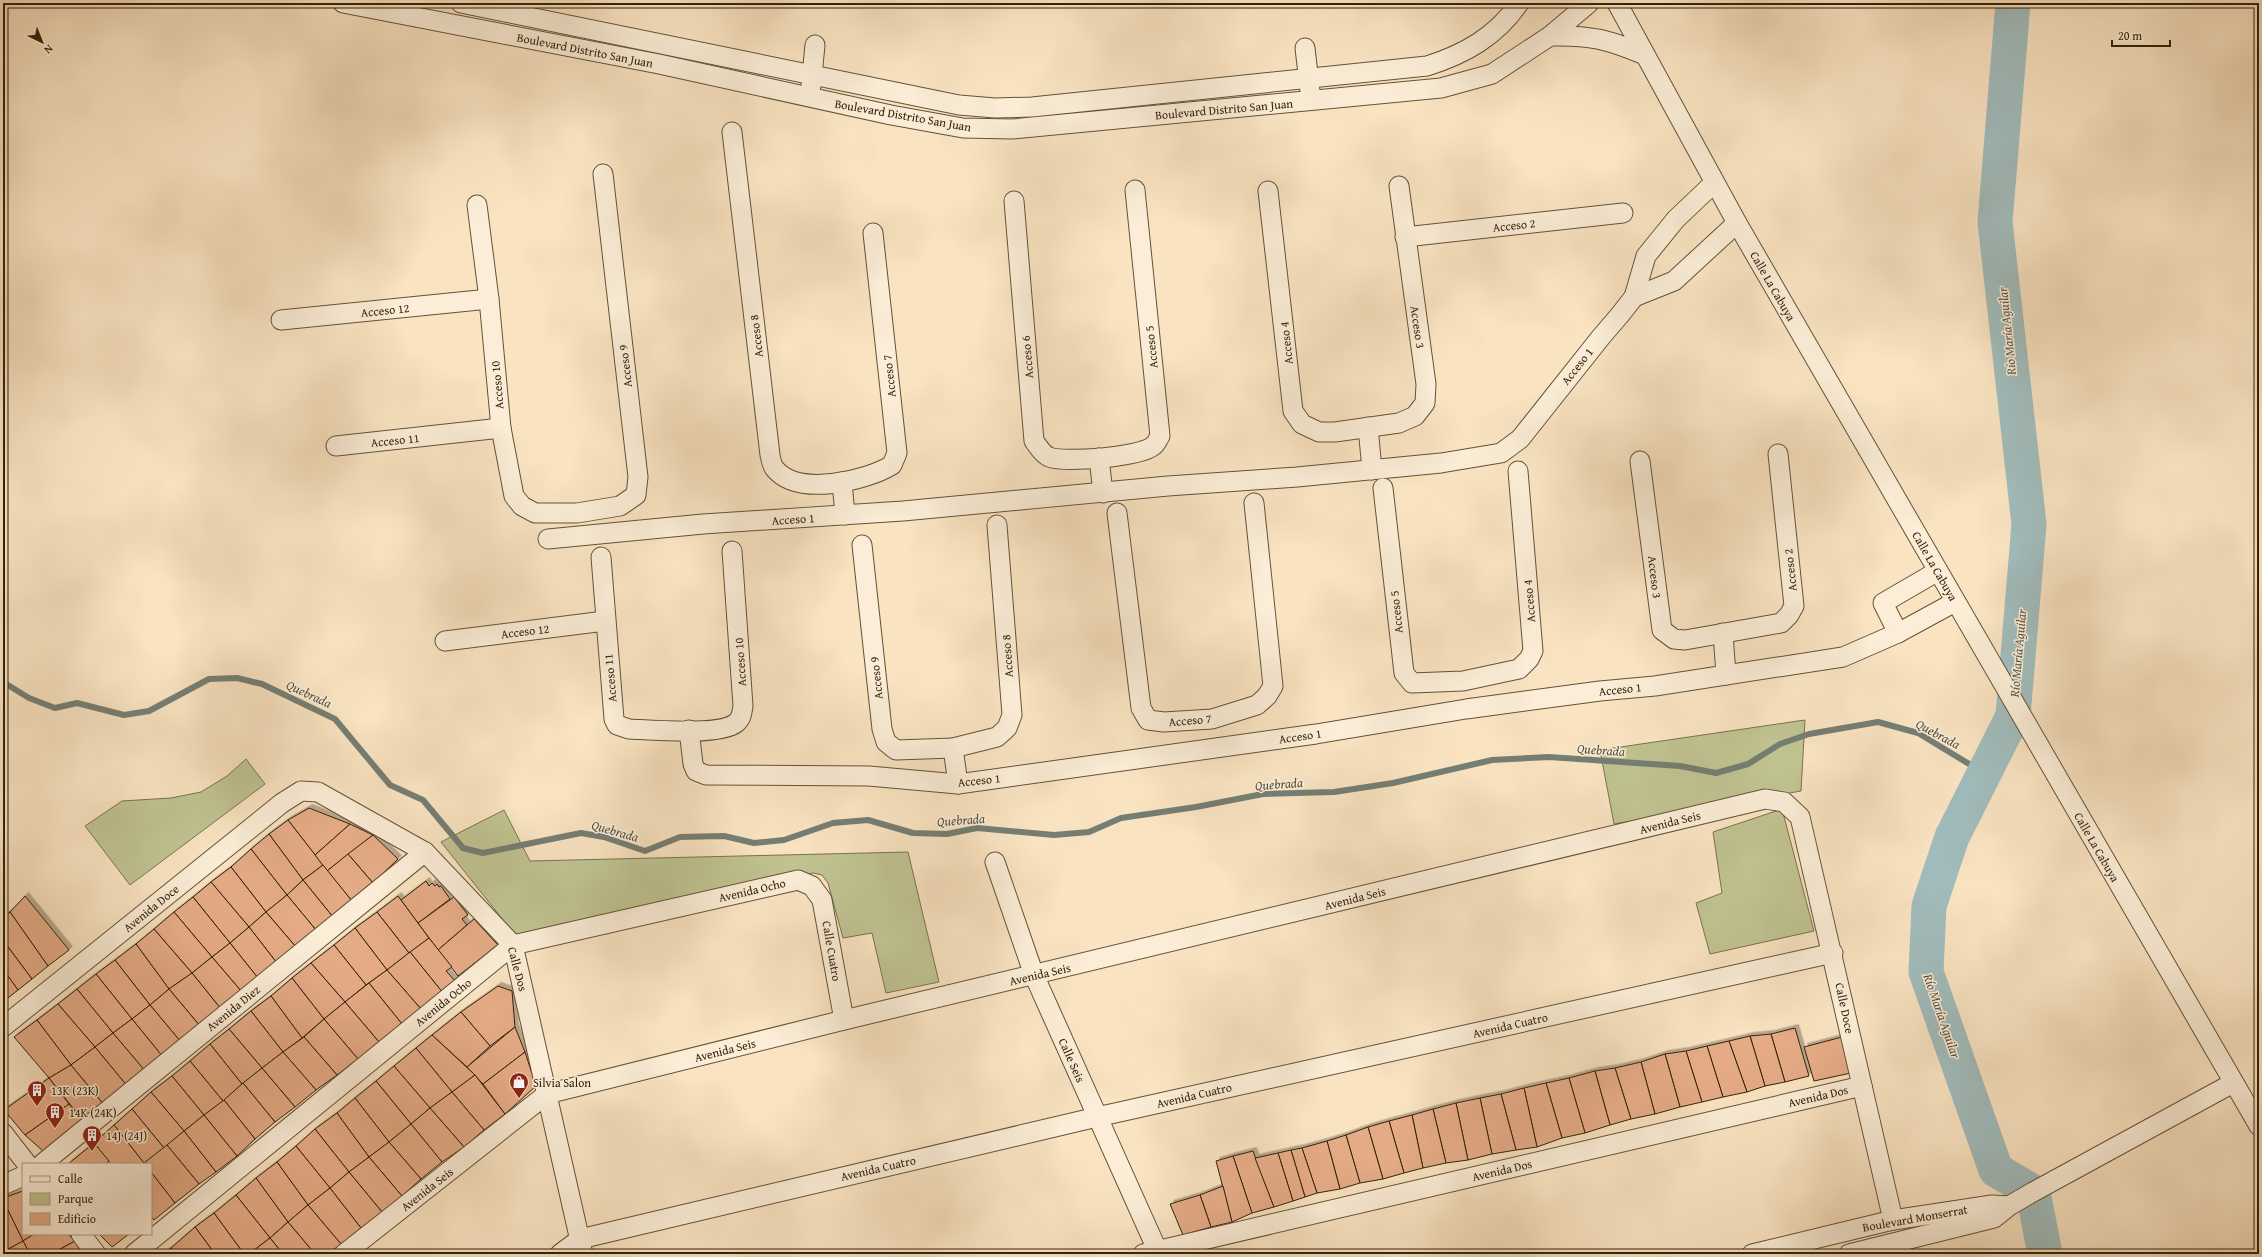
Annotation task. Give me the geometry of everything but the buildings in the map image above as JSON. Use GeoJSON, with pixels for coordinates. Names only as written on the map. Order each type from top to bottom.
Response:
{"type":"FeatureCollection","features":[{"type":"Feature","properties":{"kind":"street","name":"Boulevard Distrito San Juan"},"geometry":{"type":"LineString","coordinates":[[343,3],[659,64],[963,128],[1012,129],[1441,88],[1492,74],[1550,36],[1589,3]]}},
{"type":"Feature","properties":{"kind":"street","name":"Boulevard Distrito San Juan"},"geometry":{"type":"LineString","coordinates":[[461,3],[812,74],[959,106],[995,108],[1032,107],[1427,66],[1454,57],[1485,40],[1508,20],[1519,3]]}},
{"type":"Feature","properties":{"kind":"street","name":"Calle La Cabuya"},"geometry":{"type":"LineString","coordinates":[[1617,3],[1714,183],[1938,571],[2006,692],[2259,1126]]}},
{"type":"Feature","properties":{"kind":"street"},"geometry":{"type":"LineString","coordinates":[[1550,36],[1581,35],[1612,41],[1645,55]]}},
{"type":"Feature","properties":{"kind":"street"},"geometry":{"type":"LineString","coordinates":[[810,97],[815,45]]}},
{"type":"Feature","properties":{"kind":"street"},"geometry":{"type":"LineString","coordinates":[[1305,48],[1311,100]]}},
{"type":"Feature","properties":{"kind":"street","name":"Acceso 8"},"geometry":{"type":"LineString","coordinates":[[732,132],[770,455],[775,469],[784,476],[799,483],[842,482]]}},
{"type":"Feature","properties":{"kind":"street","name":"Acceso 9"},"geometry":{"type":"LineString","coordinates":[[577,513],[620,506],[636,495],[638,477],[603,174]]}},
{"type":"Feature","properties":{"kind":"street","name":"Acceso 1"},"geometry":{"type":"LineString","coordinates":[[548,539],[703,524],[845,515],[1372,470],[1441,463],[1501,453],[1520,439],[1634,297],[1646,256],[1676,219],[1714,183]]}},
{"type":"Feature","properties":{"kind":"street","name":"Acceso 3"},"geometry":{"type":"LineString","coordinates":[[1368,427],[1399,423],[1415,416],[1425,403],[1426,384],[1405,237],[1400,186]]}},
{"type":"Feature","properties":{"kind":"street","name":"Acceso 5"},"geometry":{"type":"LineString","coordinates":[[1100,458],[1138,453],[1153,446],[1160,436],[1135,190]]}},
{"type":"Feature","properties":{"kind":"street","name":"Acceso 4"},"geometry":{"type":"LineString","coordinates":[[1268,191],[1293,411],[1302,424],[1319,432],[1335,432],[1368,427]]}},
{"type":"Feature","properties":{"kind":"street","name":"Acceso 6"},"geometry":{"type":"LineString","coordinates":[[1014,201],[1034,441],[1039,449],[1047,456],[1066,460],[1100,458]]}},
{"type":"Feature","properties":{"kind":"street","name":"Acceso 10"},"geometry":{"type":"LineString","coordinates":[[477,205],[489,299],[501,428],[514,496],[522,506],[535,513],[577,513]]}},
{"type":"Feature","properties":{"kind":"street","name":"Acceso 2"},"geometry":{"type":"LineString","coordinates":[[1405,237],[1624,213]]}},
{"type":"Feature","properties":{"kind":"street","name":"Acceso 1"},"geometry":{"type":"LineString","coordinates":[[1634,297],[1674,281],[1737,223]]}},
{"type":"Feature","properties":{"kind":"street","name":"Acceso 7"},"geometry":{"type":"LineString","coordinates":[[842,482],[883,470],[892,465],[897,453],[873,233]]}},
{"type":"Feature","properties":{"kind":"street","name":"Acceso 12"},"geometry":{"type":"LineString","coordinates":[[281,320],[489,299]]}},
{"type":"Feature","properties":{"kind":"street"},"geometry":{"type":"LineString","coordinates":[[1368,427],[1372,470]]}},
{"type":"Feature","properties":{"kind":"street","name":"Acceso 11"},"geometry":{"type":"LineString","coordinates":[[336,446],[501,428]]}},
{"type":"Feature","properties":{"kind":"street","name":"Acceso 2"},"geometry":{"type":"LineString","coordinates":[[1723,633],[1781,623],[1789,615],[1794,606],[1778,454]]}},
{"type":"Feature","properties":{"kind":"street"},"geometry":{"type":"LineString","coordinates":[[1100,458],[1103,493]]}},
{"type":"Feature","properties":{"kind":"street","name":"Acceso 3"},"geometry":{"type":"LineString","coordinates":[[1640,461],[1662,630],[1674,639],[1686,640],[1723,633]]}},
{"type":"Feature","properties":{"kind":"street","name":"Acceso 4"},"geometry":{"type":"LineString","coordinates":[[1463,681],[1519,668],[1529,659],[1533,651],[1518,471]]}},
{"type":"Feature","properties":{"kind":"street"},"geometry":{"type":"LineString","coordinates":[[842,482],[845,515]]}},
{"type":"Feature","properties":{"kind":"street","name":"Acceso 5"},"geometry":{"type":"LineString","coordinates":[[1383,488],[1404,673],[1412,683],[1463,681]]}},
{"type":"Feature","properties":{"kind":"street","name":"Acceso 7"},"geometry":{"type":"LineString","coordinates":[[1117,513],[1141,708],[1148,720],[1164,722],[1212,719],[1257,705],[1267,696],[1273,686],[1254,503]]}},
{"type":"Feature","properties":{"kind":"street"},"geometry":{"type":"LineString","coordinates":[[577,513],[580,537]]}},
{"type":"Feature","properties":{"kind":"street","name":"Acceso 8"},"geometry":{"type":"LineString","coordinates":[[953,748],[997,737],[1007,728],[1012,715],[997,525]]}},
{"type":"Feature","properties":{"kind":"street","name":"Acceso 9"},"geometry":{"type":"LineString","coordinates":[[862,544],[882,729],[886,742],[896,750],[953,748]]}},
{"type":"Feature","properties":{"kind":"street","name":"Acceso 10"},"geometry":{"type":"LineString","coordinates":[[689,730],[717,731],[736,723],[741,717],[743,706],[732,551]]}},
{"type":"Feature","properties":{"kind":"street","name":"Acceso 11"},"geometry":{"type":"LineString","coordinates":[[601,557],[614,718],[617,725],[629,729],[689,730]]}},
{"type":"Feature","properties":{"kind":"street"},"geometry":{"type":"LineString","coordinates":[[1898,634],[1883,603],[1938,571]]}},
{"type":"Feature","properties":{"kind":"street","name":"Acceso 1"},"geometry":{"type":"LineString","coordinates":[[689,730],[693,764],[696,772],[706,775],[869,776],[958,784],[1216,748],[1466,710],[1726,675],[1843,656],[1898,634],[1955,602]]}},
{"type":"Feature","properties":{"kind":"street","name":"Acceso 12"},"geometry":{"type":"LineString","coordinates":[[444,641],[606,621]]}},
{"type":"Feature","properties":{"kind":"street"},"geometry":{"type":"LineString","coordinates":[[1723,633],[1726,675]]}},
{"type":"Feature","properties":{"kind":"street"},"geometry":{"type":"LineString","coordinates":[[1463,681],[1466,710]]}},
{"type":"Feature","properties":{"kind":"street"},"geometry":{"type":"LineString","coordinates":[[1212,719],[1216,748]]}},
{"type":"Feature","properties":{"kind":"street"},"geometry":{"type":"LineString","coordinates":[[953,748],[958,784]]}},
{"type":"Feature","properties":{"kind":"street","name":"Calle Dos"},"geometry":{"type":"LineString","coordinates":[[301,791],[318,792],[425,852],[513,945],[581,1246]]}},
{"type":"Feature","properties":{"kind":"street","name":"Avenida Doce"},"geometry":{"type":"LineString","coordinates":[[3,1027],[282,803],[301,791]]}},
{"type":"Feature","properties":{"kind":"street","name":"Avenida Seis"},"geometry":{"type":"LineString","coordinates":[[344,1254],[547,1094],[844,1020],[1034,976],[1765,799],[1784,802]]}},
{"type":"Feature","properties":{"kind":"street","name":"Calle Doce"},"geometry":{"type":"LineString","coordinates":[[1784,802],[1800,817],[1833,953],[1862,1086],[1894,1220]]}},
{"type":"Feature","properties":{"kind":"street","name":"Avenida Diez"},"geometry":{"type":"LineString","coordinates":[[43,1163],[425,852]]}},
{"type":"Feature","properties":{"kind":"street","name":"Calle Seis"},"geometry":{"type":"LineString","coordinates":[[995,862],[1034,976],[1097,1117],[1153,1253]]}},
{"type":"Feature","properties":{"kind":"street","name":"Avenida Ocho"},"geometry":{"type":"LineString","coordinates":[[134,1254],[513,945],[798,880],[812,886]]}},
{"type":"Feature","properties":{"kind":"street","name":"Calle Cuatro"},"geometry":{"type":"LineString","coordinates":[[812,886],[822,900],[844,1020]]}},
{"type":"Feature","properties":{"kind":"street","name":"Avenida Cuatro"},"geometry":{"type":"LineString","coordinates":[[560,1254],[581,1246],[1097,1117],[1833,953]]}},
{"type":"Feature","properties":{"kind":"street","name":"Boulevard Monserrat"},"geometry":{"type":"LineString","coordinates":[[1849,1254],[1994,1218],[2009,1206],[2233,1083]]}},
{"type":"Feature","properties":{"kind":"street","name":"Avenida Dos"},"geometry":{"type":"LineString","coordinates":[[1153,1253],[1862,1086]]}},
{"type":"Feature","properties":{"kind":"street"},"geometry":{"type":"LineString","coordinates":[[3,1133],[26,1163]]}},
{"type":"Feature","properties":{"kind":"street"},"geometry":{"type":"LineString","coordinates":[[3,1185],[22,1176]]}},
{"type":"Feature","properties":{"kind":"street","name":"Boulevard Monserrat"},"geometry":{"type":"LineString","coordinates":[[1752,1254],[1782,1250],[1894,1220],[1992,1205],[2009,1206]]}},
{"type":"Feature","properties":{"kind":"street"},"geometry":{"type":"LineString","coordinates":[[82,1235],[96,1254]]}},
{"type":"Feature","properties":{"kind":"green space"},"geometry":{"type":"Polygon","coordinates":[[[1805,720],[1801,791],[1614,824],[1600,750],[1805,720]]]}},
{"type":"Feature","properties":{"kind":"green space"},"geometry":{"type":"Polygon","coordinates":[[[246,759],[265,784],[130,885],[85,826],[122,801],[171,798],[201,792],[227,776],[246,759]]]}},
{"type":"Feature","properties":{"kind":"green space"},"geometry":{"type":"Polygon","coordinates":[[[1782,809],[1814,931],[1710,954],[1696,903],[1722,893],[1713,832],[1782,809]]]}},
{"type":"Feature","properties":{"kind":"green space"},"geometry":{"type":"Polygon","coordinates":[[[504,810],[530,861],[908,852],[939,982],[886,993],[872,933],[843,938],[828,883],[822,875],[813,873],[515,935],[441,842],[504,810]]]}},
{"type":"Feature","properties":{"kind":"waterway","name":"Río María Aguilar"},"geometry":{"type":"LineString","coordinates":[[2013,3],[1995,222],[2029,524],[2013,716],[1952,837],[1929,906],[1926,972],[1996,1170],[2033,1192],[2045,1254]]}},
{"type":"Feature","properties":{"kind":"waterway","name":"Quebrada"},"geometry":{"type":"LineString","coordinates":[[3,682],[29,698],[55,708],[77,703],[124,715],[149,711],[209,679],[237,678],[262,684],[335,719],[390,785],[423,800],[463,848],[483,853],[581,833],[604,837],[645,851],[680,837],[724,836],[754,843],[784,840],[833,823],[868,820],[913,833],[947,834],[977,828],[1054,835],[1089,832],[1121,818],[1196,807],[1263,794],[1334,792],[1393,783],[1492,760],[1549,757],[1680,766],[1716,773],[1748,764],[1780,744],[1809,734],[1878,722],[1918,733],[1984,773]]}},
{"type":"Feature","properties":{"kind":"place","name":"Silvia Salon"},"geometry":{"type":"Point","coordinates":[519,1099]}},
{"type":"Feature","properties":{"kind":"place","name":"13K (23K)"},"geometry":{"type":"Point","coordinates":[37,1107]}},
{"type":"Feature","properties":{"kind":"place","name":"14K (24K)"},"geometry":{"type":"Point","coordinates":[55,1129]}},
{"type":"Feature","properties":{"kind":"place","name":"14J (24J)"},"geometry":{"type":"Point","coordinates":[92,1152]}}]}
